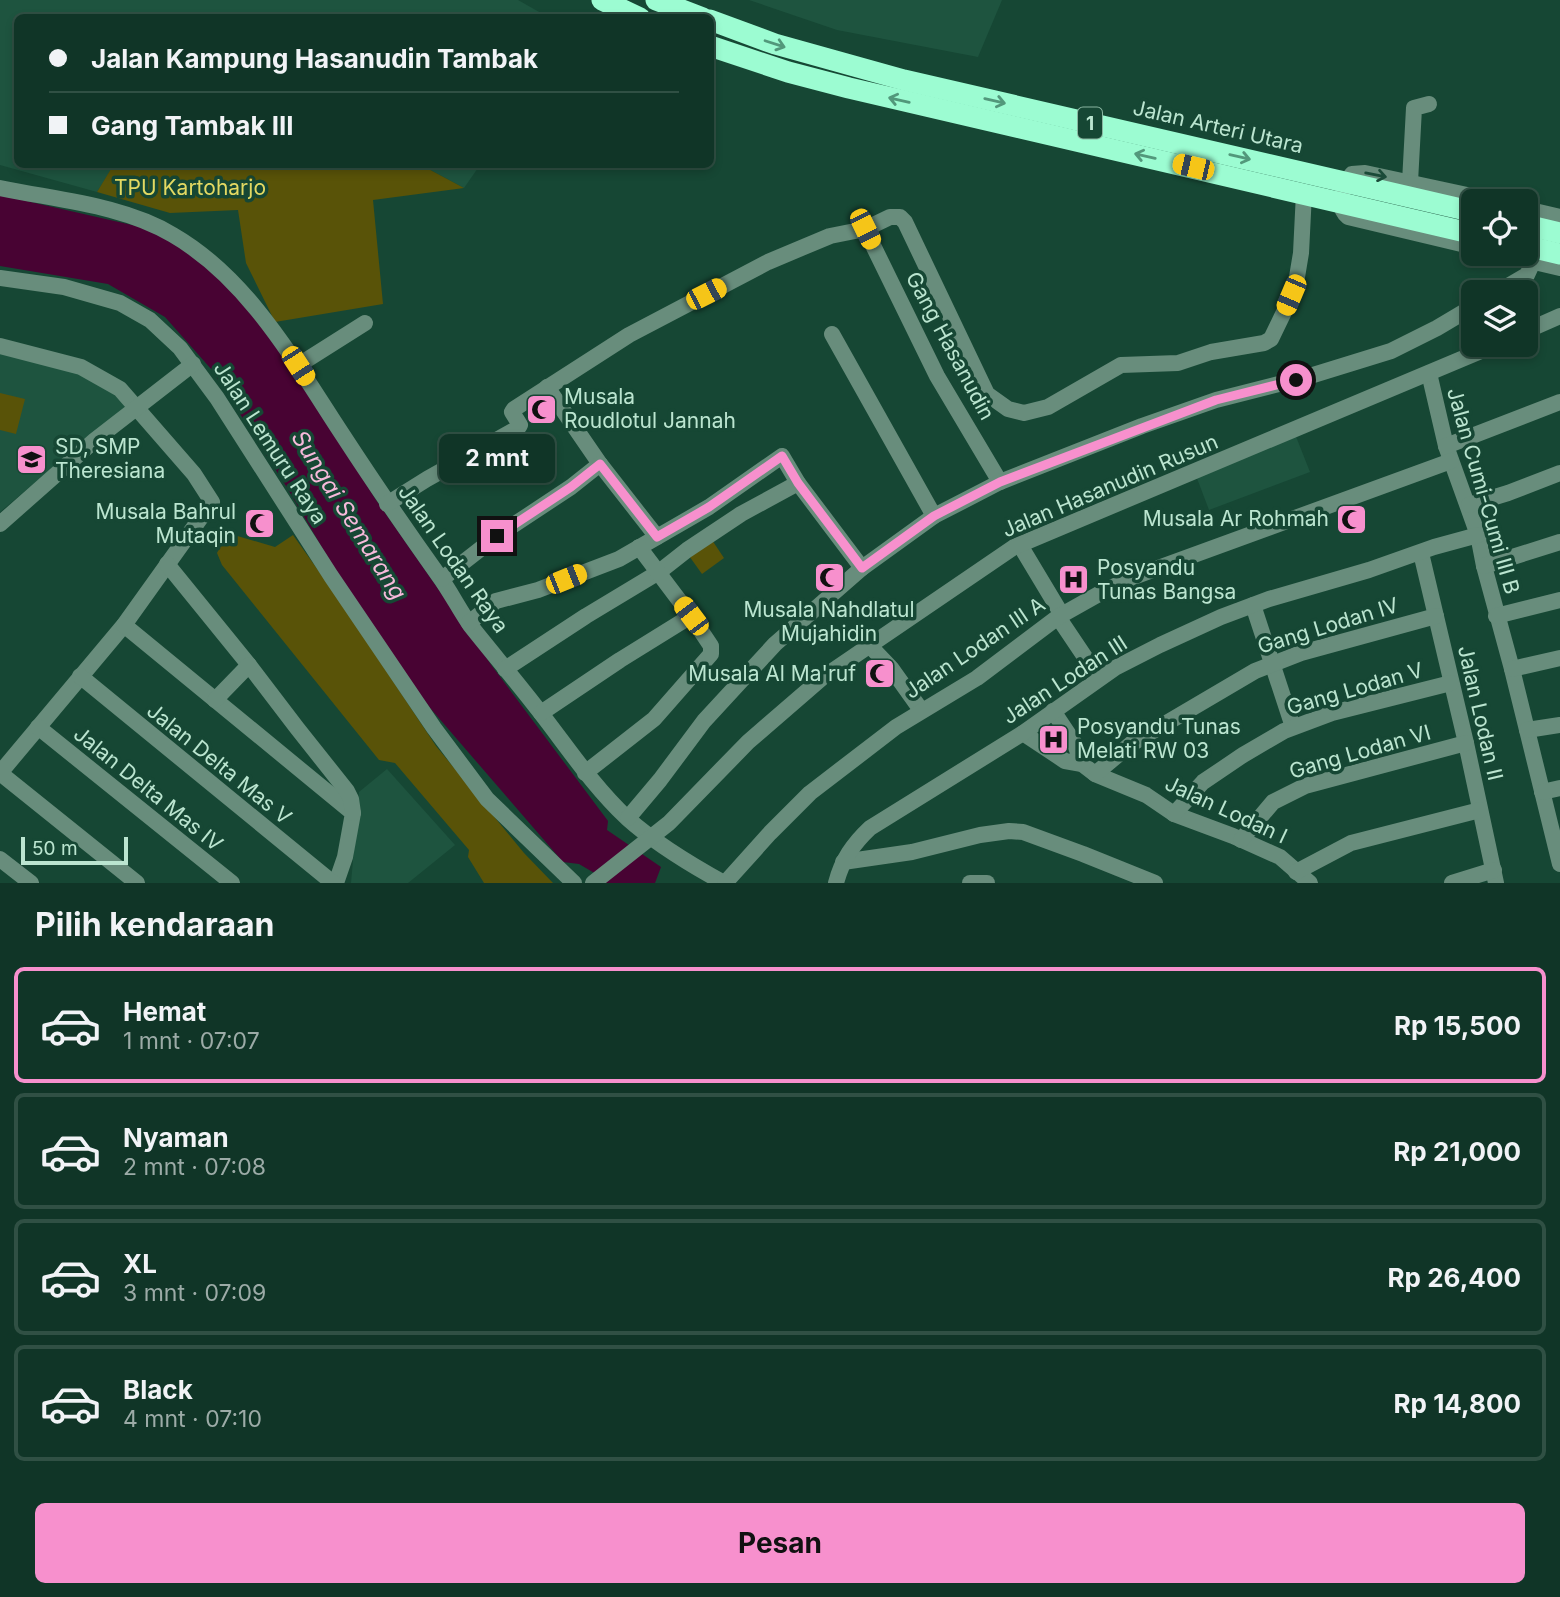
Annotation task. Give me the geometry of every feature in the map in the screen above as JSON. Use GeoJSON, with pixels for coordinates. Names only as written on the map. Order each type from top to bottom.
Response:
{"type":"FeatureCollection","features":[{"type":"Feature","properties":{"kind":"highway"},"geometry":{"type":"LineString","coordinates":[[602,0],[632,14]]}},
{"type":"Feature","properties":{"kind":"highway"},"geometry":{"type":"LineString","coordinates":[[656,0],[693,14]]}},
{"type":"Feature","properties":{"kind":"highway","name":"Jalan Arteri Utara"},"geometry":{"type":"LineString","coordinates":[[714,21],[775,44],[904,80],[1343,192],[1461,230]]}},
{"type":"Feature","properties":{"kind":"highway","name":"Jalan Arteri Utara"},"geometry":{"type":"LineString","coordinates":[[714,47],[788,72],[849,88],[1304,193],[1343,192],[1461,210]]}},
{"type":"Feature","properties":{"kind":"highway"},"geometry":{"type":"LineString","coordinates":[[1538,228],[1560,233]]}},
{"type":"Feature","properties":{"kind":"highway"},"geometry":{"type":"LineString","coordinates":[[1538,254],[1560,254]]}},
{"type":"Feature","properties":{"kind":"street"},"geometry":{"type":"LineString","coordinates":[[1410,182],[1413,108],[1429,104]]}},
{"type":"Feature","properties":{"kind":"street"},"geometry":{"type":"LineString","coordinates":[[1461,193],[1358,172],[1352,174],[1343,192],[1341,210],[1348,217],[1461,244]]}},
{"type":"Feature","properties":{"kind":"street","name":"Jalan Lodan Raya"},"geometry":{"type":"LineString","coordinates":[[0,188],[113,212],[149,223],[173,235],[207,259],[257,311],[298,366],[387,504],[442,579],[469,623],[585,773],[647,840],[725,883]]}},
{"type":"Feature","properties":{"kind":"street"},"geometry":{"type":"LineString","coordinates":[[387,504],[518,428],[520,425],[513,410],[629,335],[768,262],[830,236],[865,229],[890,217],[903,219],[987,394],[1008,409],[1024,413],[1048,407],[1121,365],[1178,363],[1211,352],[1267,342],[1284,312],[1297,277],[1304,193]]}},
{"type":"Feature","properties":{"kind":"street"},"geometry":{"type":"LineString","coordinates":[[1538,212],[1560,217]]}},
{"type":"Feature","properties":{"kind":"street","name":"Gang Hasanudin"},"geometry":{"type":"LineString","coordinates":[[865,229],[937,376],[1000,482]]}},
{"type":"Feature","properties":{"kind":"street"},"geometry":{"type":"LineString","coordinates":[[1538,258],[1560,268]]}},
{"type":"Feature","properties":{"kind":"street"},"geometry":{"type":"LineString","coordinates":[[1518,280],[1527,275],[1528,266]]}},
{"type":"Feature","properties":{"kind":"street","name":"Jalan Lemuru Raya"},"geometry":{"type":"LineString","coordinates":[[0,278],[64,287],[120,303],[150,320],[194,364],[331,576],[434,728],[487,799],[574,883]]}},
{"type":"Feature","properties":{"kind":"street"},"geometry":{"type":"LineString","coordinates":[[628,818],[704,721],[775,644],[862,568],[934,516],[1000,482],[1216,400],[1300,379],[1391,351],[1461,314]]}},
{"type":"Feature","properties":{"kind":"street"},"geometry":{"type":"LineString","coordinates":[[1538,326],[1560,316]]}},
{"type":"Feature","properties":{"kind":"street"},"geometry":{"type":"LineString","coordinates":[[298,366],[365,323]]}},
{"type":"Feature","properties":{"kind":"street"},"geometry":{"type":"LineString","coordinates":[[832,334],[934,516]]}},
{"type":"Feature","properties":{"kind":"street"},"geometry":{"type":"LineString","coordinates":[[0,346],[80,368],[111,383],[137,407],[194,474],[212,502],[124,625],[0,773],[137,883]]}},
{"type":"Feature","properties":{"kind":"street","name":"Jalan Hasanudin Rusun"},"geometry":{"type":"LineString","coordinates":[[593,883],[669,823],[748,742],[822,678],[1020,545],[1466,357]]}},
{"type":"Feature","properties":{"kind":"street"},"geometry":{"type":"LineString","coordinates":[[0,524],[95,440],[194,364]]}},
{"type":"Feature","properties":{"kind":"street","name":"Jalan Cumi-Cumi III B"},"geometry":{"type":"LineString","coordinates":[[1429,373],[1448,453],[1478,535],[1496,616],[1559,855]]}},
{"type":"Feature","properties":{"kind":"street"},"geometry":{"type":"LineString","coordinates":[[547,387],[600,464],[657,537]]}},
{"type":"Feature","properties":{"kind":"street","name":"Jalan Lodan III A"},"geometry":{"type":"LineString","coordinates":[[725,883],[810,793],[921,710],[977,678],[1060,616],[1139,575],[1448,453],[1560,402]]}},
{"type":"Feature","properties":{"kind":"street"},"geometry":{"type":"LineString","coordinates":[[469,623],[496,601],[538,590],[619,559],[709,507],[782,456],[798,483],[862,568]]}},
{"type":"Feature","properties":{"kind":"street"},"geometry":{"type":"LineString","coordinates":[[442,579],[497,536],[571,487],[600,464]]}},
{"type":"Feature","properties":{"kind":"street"},"geometry":{"type":"LineString","coordinates":[[1469,505],[1560,473]]}},
{"type":"Feature","properties":{"kind":"street"},"geometry":{"type":"LineString","coordinates":[[505,669],[659,572],[741,514],[798,483]]}},
{"type":"Feature","properties":{"kind":"street","name":"Jalan Lodan III"},"geometry":{"type":"LineString","coordinates":[[836,883],[843,862],[856,842],[878,822],[957,776],[1115,668],[1221,617],[1253,605],[1478,535]]}},
{"type":"Feature","properties":{"kind":"street"},"geometry":{"type":"LineString","coordinates":[[1484,566],[1560,542]]}},
{"type":"Feature","properties":{"kind":"street"},"geometry":{"type":"LineString","coordinates":[[1020,545],[1060,616],[1100,678]]}},
{"type":"Feature","properties":{"kind":"street"},"geometry":{"type":"LineString","coordinates":[[585,773],[654,719],[710,654],[712,646],[639,547]]}},
{"type":"Feature","properties":{"kind":"street","name":"Jalan Lodan II"},"geometry":{"type":"LineString","coordinates":[[1421,553],[1495,876]]}},
{"type":"Feature","properties":{"kind":"street"},"geometry":{"type":"LineString","coordinates":[[167,564],[250,665],[347,791],[351,799],[352,813],[345,858],[334,883]]}},
{"type":"Feature","properties":{"kind":"street"},"geometry":{"type":"LineString","coordinates":[[1496,616],[1560,600]]}},
{"type":"Feature","properties":{"kind":"street"},"geometry":{"type":"LineString","coordinates":[[1253,605],[1293,727]]}},
{"type":"Feature","properties":{"kind":"street"},"geometry":{"type":"LineString","coordinates":[[541,713],[691,616]]}},
{"type":"Feature","properties":{"kind":"street","name":"Gang Lodan IV"},"geometry":{"type":"LineString","coordinates":[[1088,769],[1255,671],[1301,653],[1436,616]]}},
{"type":"Feature","properties":{"kind":"street"},"geometry":{"type":"LineString","coordinates":[[124,625],[352,813]]}},
{"type":"Feature","properties":{"kind":"street"},"geometry":{"type":"LineString","coordinates":[[870,646],[891,668],[921,710]]}},
{"type":"Feature","properties":{"kind":"street"},"geometry":{"type":"LineString","coordinates":[[1512,669],[1560,658]]}},
{"type":"Feature","properties":{"kind":"street"},"geometry":{"type":"LineString","coordinates":[[215,700],[250,665]]}},
{"type":"Feature","properties":{"kind":"street","name":"Jalan Delta Mas V"},"geometry":{"type":"LineString","coordinates":[[80,676],[334,883]]}},
{"type":"Feature","properties":{"kind":"street","name":"Gang Lodan V"},"geometry":{"type":"LineString","coordinates":[[1174,814],[1203,782],[1243,755],[1293,727],[1332,713],[1451,683]]}},
{"type":"Feature","properties":{"kind":"street"},"geometry":{"type":"LineString","coordinates":[[1053,711],[1088,769]]}},
{"type":"Feature","properties":{"kind":"street"},"geometry":{"type":"LineString","coordinates":[[1527,730],[1560,725]]}},
{"type":"Feature","properties":{"kind":"street","name":"Jalan Delta Mas IV"},"geometry":{"type":"LineString","coordinates":[[38,727],[232,883]]}},
{"type":"Feature","properties":{"kind":"street"},"geometry":{"type":"LineString","coordinates":[[273,748],[296,728]]}},
{"type":"Feature","properties":{"kind":"street","name":"Jalan Lodan I"},"geometry":{"type":"LineString","coordinates":[[1023,733],[1065,761],[1146,795],[1174,814],[1280,858],[1310,883]]}},
{"type":"Feature","properties":{"kind":"street","name":"Gang Lodan VI"},"geometry":{"type":"LineString","coordinates":[[1241,840],[1273,802],[1305,786],[1466,743]]}},
{"type":"Feature","properties":{"kind":"street"},"geometry":{"type":"LineString","coordinates":[[1542,792],[1560,788]]}},
{"type":"Feature","properties":{"kind":"street"},"geometry":{"type":"LineString","coordinates":[[1296,872],[1351,843],[1480,810]]}},
{"type":"Feature","properties":{"kind":"street"},"geometry":{"type":"LineString","coordinates":[[843,862],[901,854],[980,835],[1009,831],[1023,832],[1155,883]]}},
{"type":"Feature","properties":{"kind":"street"},"geometry":{"type":"LineString","coordinates":[[0,859],[31,883]]}},
{"type":"Feature","properties":{"kind":"street"},"geometry":{"type":"LineString","coordinates":[[1452,883],[1495,876]]}},
{"type":"Feature","properties":{"kind":"street"},"geometry":{"type":"LineString","coordinates":[[970,883],[987,883]]}},
{"type":"Feature","properties":{"kind":"shaded area"},"geometry":{"type":"Polygon","coordinates":[[[0,0],[518,0],[543,14],[14,14],[14,168],[112,168],[97,192],[0,165],[0,0]]]}},
{"type":"Feature","properties":{"kind":"shaded area"},"geometry":{"type":"Polygon","coordinates":[[[749,0],[1002,0],[978,57],[837,30],[749,0]]]}},
{"type":"Feature","properties":{"kind":"shaded area"},"geometry":{"type":"Polygon","coordinates":[[[427,168],[478,168],[464,188],[427,168]]]}},
{"type":"Feature","properties":{"kind":"shaded area","name":"SD, SMP Theresiana"},"geometry":{"type":"Polygon","coordinates":[[[0,350],[71,368],[102,383],[126,406],[0,512],[0,350]]]}},
{"type":"Feature","properties":{"kind":"shaded area"},"geometry":{"type":"Polygon","coordinates":[[[1295,434],[1310,472],[1209,510],[1195,473],[1295,434]]]}},
{"type":"Feature","properties":{"kind":"shaded area"},"geometry":{"type":"Polygon","coordinates":[[[387,769],[455,845],[408,883],[351,883],[359,792],[387,769]]]}},
{"type":"Feature","properties":{"kind":"green space","name":"TPU Kartoharjo"},"geometry":{"type":"Polygon","coordinates":[[[112,168],[427,168],[464,188],[373,200],[383,304],[275,322],[246,263],[238,210],[170,213],[97,192],[112,168]]]}},
{"type":"Feature","properties":{"kind":"green space"},"geometry":{"type":"Polygon","coordinates":[[[0,393],[25,399],[16,434],[0,430],[0,393]]]}},
{"type":"Feature","properties":{"kind":"green space"},"geometry":{"type":"Polygon","coordinates":[[[234,535],[275,547],[293,535],[436,746],[524,853],[553,883],[484,883],[468,857],[469,850],[395,763],[379,760],[222,565],[217,553],[234,535]]]}},
{"type":"Feature","properties":{"kind":"green space"},"geometry":{"type":"Polygon","coordinates":[[[710,537],[724,558],[702,574],[687,553],[710,537]]]}},
{"type":"Feature","properties":{"kind":"water","name":"Sungai Semarang"},"geometry":{"type":"Polygon","coordinates":[[[0,195],[154,230],[211,268],[235,293],[290,362],[376,500],[492,666],[608,821],[607,830],[661,867],[655,883],[602,883],[603,878],[579,864],[563,862],[431,709],[365,621],[286,486],[212,370],[165,317],[108,284],[0,266],[0,195]]]}},
{"type":"Feature","properties":{"kind":"place","name":"Musala Roudlotul Jannah"},"geometry":{"type":"Point","coordinates":[541,409]}},
{"type":"Feature","properties":{"kind":"place","name":"SD, SMP Theresiana"},"geometry":{"type":"Point","coordinates":[32,459]}},
{"type":"Feature","properties":{"kind":"place","name":"Musala Ar Rohmah"},"geometry":{"type":"Point","coordinates":[1352,519]}},
{"type":"Feature","properties":{"kind":"place","name":"Musala Bahrul Mutaqin"},"geometry":{"type":"Point","coordinates":[259,524]}},
{"type":"Feature","properties":{"kind":"place","name":"Musala Nahdlatul Mujahidin"},"geometry":{"type":"Point","coordinates":[829,578]}},
{"type":"Feature","properties":{"kind":"place","name":"Posyandu Tunas Bangsa"},"geometry":{"type":"Point","coordinates":[1074,580]}},
{"type":"Feature","properties":{"kind":"place","name":"Musala Al Ma'ruf"},"geometry":{"type":"Point","coordinates":[879,674]}},
{"type":"Feature","properties":{"kind":"place","name":"Posyandu Tunas Melati RW 03"},"geometry":{"type":"Point","coordinates":[1054,739]}},
{"type":"Feature","properties":{"kind":"route"},"geometry":{"type":"LineString","coordinates":[[497,536],[571,487],[600,464],[657,537],[709,507],[782,456],[798,483],[862,568],[934,516],[1000,482],[1216,400],[1296,380]]}}]}
